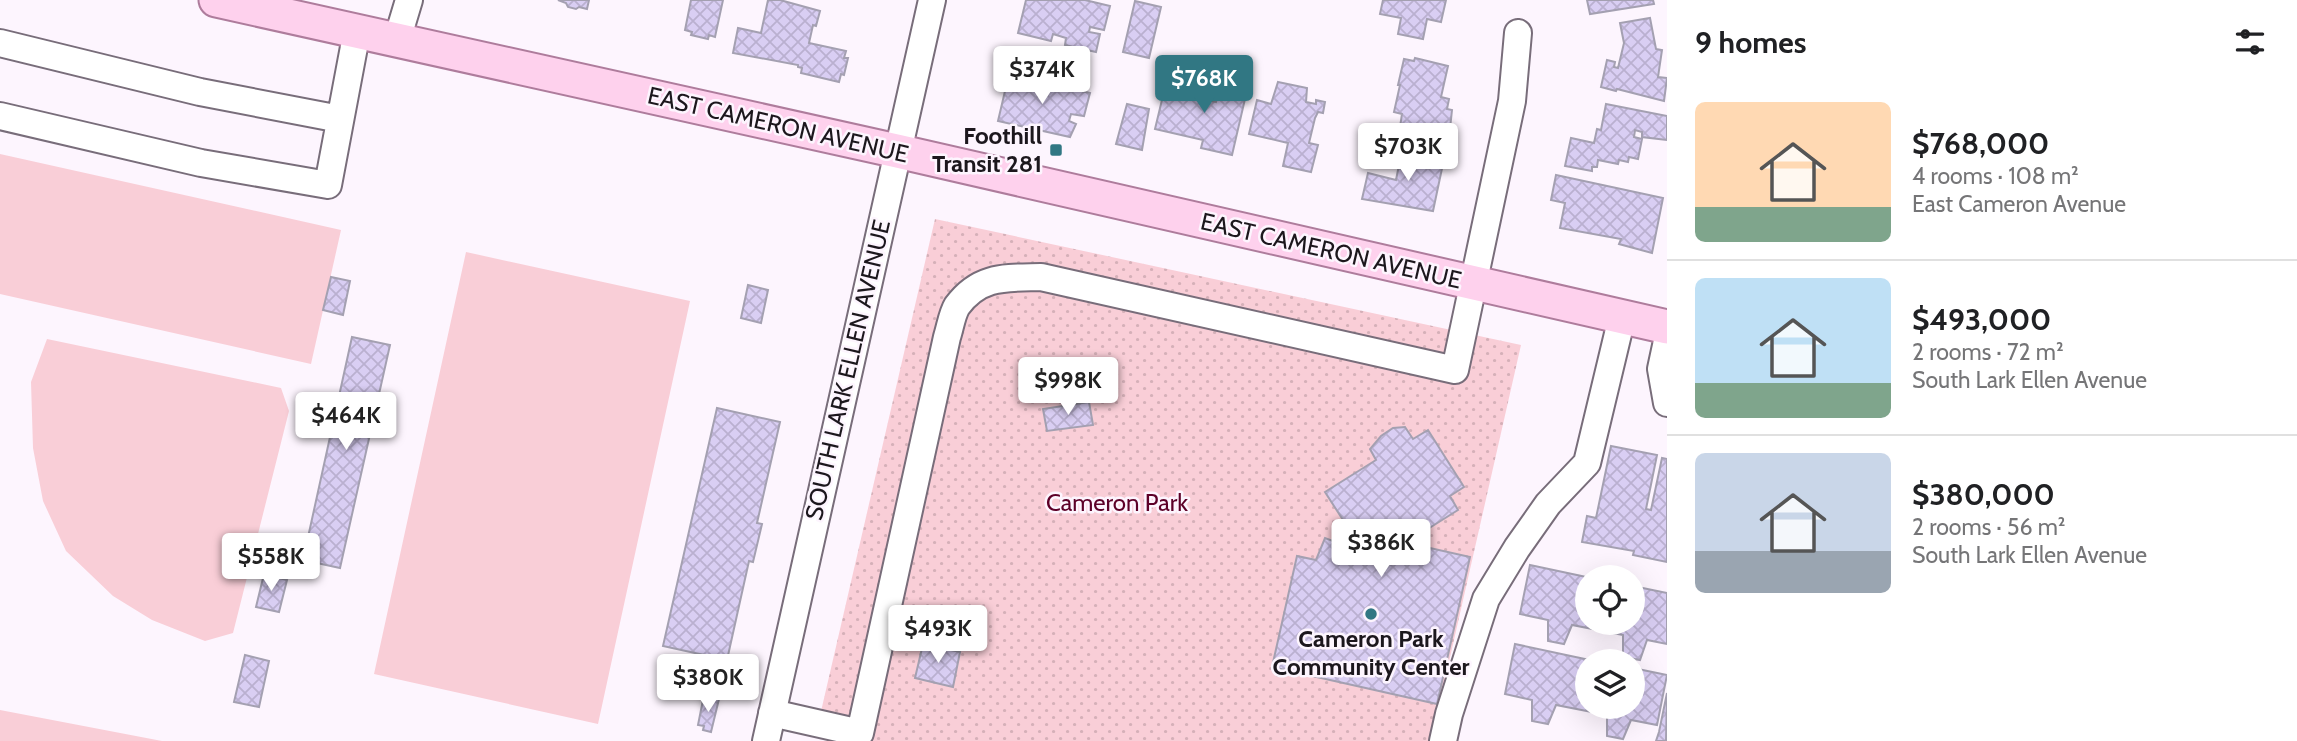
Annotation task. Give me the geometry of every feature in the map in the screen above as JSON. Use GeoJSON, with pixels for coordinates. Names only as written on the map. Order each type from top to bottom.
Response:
{"type":"FeatureCollection","features":[{"type":"Feature","properties":{"kind":"main road","name":"EAST CAMERON AVENUE"},"geometry":{"type":"LineString","coordinates":[[216,0],[897,151],[1667,327]]}},
{"type":"Feature","properties":{"kind":"street"},"geometry":{"type":"LineString","coordinates":[[397,40],[409,0]]}},
{"type":"Feature","properties":{"kind":"street","name":"SOUTH LARK ELLEN AVENUE"},"geometry":{"type":"LineString","coordinates":[[766,741],[932,0]]}},
{"type":"Feature","properties":{"kind":"street"},"geometry":{"type":"LineString","coordinates":[[0,116],[201,163],[328,185],[357,31]]}},
{"type":"Feature","properties":{"kind":"street"},"geometry":{"type":"LineString","coordinates":[[772,713],[860,733],[947,337],[956,307],[980,284],[996,278],[1041,277],[1455,370],[1512,101],[1518,33]]}},
{"type":"Feature","properties":{"kind":"street"},"geometry":{"type":"LineString","coordinates":[[0,43],[200,92],[340,119]]}},
{"type":"Feature","properties":{"kind":"street"},"geometry":{"type":"LineString","coordinates":[[1443,741],[1486,599],[1548,504],[1587,463],[1622,317]]}},
{"type":"Feature","properties":{"kind":"street"},"geometry":{"type":"LineString","coordinates":[[1667,341],[1661,369],[1667,403]]}},
{"type":"Feature","properties":{"kind":"green space"},"geometry":{"type":"Polygon","coordinates":[[[0,154],[341,230],[311,364],[0,294],[0,154]]]}},
{"type":"Feature","properties":{"kind":"green space","name":"Cameron Park"},"geometry":{"type":"Polygon","coordinates":[[[935,219],[1521,345],[1431,741],[852,741],[816,733],[935,219]]]}},
{"type":"Feature","properties":{"kind":"green space"},"geometry":{"type":"Polygon","coordinates":[[[466,252],[690,301],[598,724],[374,674],[466,252]]]}},
{"type":"Feature","properties":{"kind":"green space"},"geometry":{"type":"Polygon","coordinates":[[[47,339],[281,388],[289,411],[233,633],[205,641],[152,620],[113,596],[66,551],[43,501],[33,448],[31,382],[47,339]]]}},
{"type":"Feature","properties":{"kind":"green space"},"geometry":{"type":"Polygon","coordinates":[[[0,710],[162,741],[0,741],[0,710]]]}},
{"type":"Feature","properties":{"kind":"building"},"geometry":{"type":"Polygon","coordinates":[[[558,0],[589,0],[587,9],[576,9],[558,0]]]}},
{"type":"Feature","properties":{"kind":"building"},"geometry":{"type":"Polygon","coordinates":[[[691,0],[723,0],[715,37],[709,35],[708,39],[691,35],[692,32],[685,30],[691,0]]]}},
{"type":"Feature","properties":{"kind":"building"},"geometry":{"type":"Polygon","coordinates":[[[768,0],[780,0],[820,11],[809,43],[846,51],[844,58],[848,58],[844,75],[841,74],[839,82],[801,73],[802,68],[798,65],[733,53],[738,28],[761,33],[768,0]]]}},
{"type":"Feature","properties":{"kind":"building"},"geometry":{"type":"Polygon","coordinates":[[[1026,0],[1085,0],[1110,6],[1104,30],[1090,27],[1089,32],[1100,34],[1096,52],[1065,45],[1066,38],[1053,34],[1051,41],[1018,33],[1026,0]]]}},
{"type":"Feature","properties":{"kind":"building"},"geometry":{"type":"Polygon","coordinates":[[[1383,0],[1446,0],[1441,22],[1427,19],[1423,39],[1398,34],[1401,18],[1380,14],[1383,0]]]}},
{"type":"Feature","properties":{"kind":"building"},"geometry":{"type":"Polygon","coordinates":[[[1587,0],[1653,0],[1654,4],[1590,14],[1587,0]]]}},
{"type":"Feature","properties":{"kind":"building"},"geometry":{"type":"Polygon","coordinates":[[[1135,1],[1161,7],[1149,58],[1123,52],[1135,1]]]}},
{"type":"Feature","properties":{"kind":"building"},"geometry":{"type":"Polygon","coordinates":[[[1650,18],[1656,49],[1662,50],[1658,77],[1667,78],[1664,101],[1601,87],[1607,60],[1615,62],[1614,67],[1618,68],[1624,43],[1620,23],[1650,18]]]}},
{"type":"Feature","properties":{"kind":"building"},"geometry":{"type":"Polygon","coordinates":[[[1415,58],[1448,66],[1441,97],[1449,99],[1447,109],[1452,110],[1449,138],[1400,127],[1402,114],[1394,112],[1398,85],[1404,59],[1414,61],[1415,58]]]}},
{"type":"Feature","properties":{"kind":"building"},"geometry":{"type":"Polygon","coordinates":[[[1009,74],[1090,93],[1084,116],[1071,114],[1069,121],[1076,124],[1070,137],[998,121],[1009,74]]]}},
{"type":"Feature","properties":{"kind":"building"},"geometry":{"type":"Polygon","coordinates":[[[1167,79],[1187,84],[1184,95],[1216,102],[1221,80],[1248,86],[1232,155],[1201,148],[1203,140],[1155,129],[1167,79]]]}},
{"type":"Feature","properties":{"kind":"building"},"geometry":{"type":"Polygon","coordinates":[[[1278,82],[1307,88],[1306,102],[1325,102],[1323,113],[1318,112],[1315,118],[1309,143],[1318,145],[1311,172],[1283,166],[1288,143],[1249,134],[1257,100],[1271,104],[1278,82]]]}},
{"type":"Feature","properties":{"kind":"building"},"geometry":{"type":"Polygon","coordinates":[[[1127,104],[1149,109],[1142,150],[1116,144],[1127,104]]]}},
{"type":"Feature","properties":{"kind":"building"},"geometry":{"type":"Polygon","coordinates":[[[1606,104],[1667,116],[1667,140],[1642,137],[1642,132],[1635,130],[1634,137],[1642,139],[1638,159],[1629,157],[1628,162],[1619,160],[1618,164],[1598,160],[1597,167],[1592,167],[1592,171],[1565,166],[1571,138],[1594,143],[1597,129],[1601,130],[1606,104]]]}},
{"type":"Feature","properties":{"kind":"building"},"geometry":{"type":"Polygon","coordinates":[[[1402,150],[1444,159],[1433,211],[1362,199],[1368,173],[1396,180],[1402,150]]]}},
{"type":"Feature","properties":{"kind":"building"},"geometry":{"type":"Polygon","coordinates":[[[1556,175],[1663,198],[1652,253],[1619,244],[1621,239],[1560,228],[1565,203],[1551,200],[1556,175]]]}},
{"type":"Feature","properties":{"kind":"building"},"geometry":{"type":"Polygon","coordinates":[[[331,277],[350,281],[343,315],[323,310],[331,277]]]}},
{"type":"Feature","properties":{"kind":"building"},"geometry":{"type":"Polygon","coordinates":[[[748,285],[768,290],[761,323],[741,318],[748,285]]]}},
{"type":"Feature","properties":{"kind":"building"},"geometry":{"type":"Polygon","coordinates":[[[352,337],[390,345],[340,568],[303,560],[352,337]]]}},
{"type":"Feature","properties":{"kind":"building"},"geometry":{"type":"Polygon","coordinates":[[[1089,402],[1093,425],[1047,431],[1043,409],[1089,402]]]}},
{"type":"Feature","properties":{"kind":"building"},"geometry":{"type":"Polygon","coordinates":[[[717,408],[780,422],[757,523],[762,524],[753,562],[749,561],[727,660],[663,646],[717,408]]]}},
{"type":"Feature","properties":{"kind":"building","name":"Cameron Park Community Center"},"geometry":{"type":"Polygon","coordinates":[[[1405,427],[1413,439],[1428,430],[1464,487],[1450,496],[1458,510],[1423,532],[1421,546],[1470,557],[1437,704],[1272,667],[1297,556],[1316,560],[1325,538],[1338,543],[1352,534],[1325,492],[1376,460],[1370,449],[1381,436],[1393,428],[1405,427]]]}},
{"type":"Feature","properties":{"kind":"building"},"geometry":{"type":"Polygon","coordinates":[[[1611,446],[1657,455],[1646,509],[1651,510],[1662,458],[1667,459],[1667,562],[1633,555],[1634,551],[1582,542],[1587,516],[1596,518],[1611,446]]]}},
{"type":"Feature","properties":{"kind":"building"},"geometry":{"type":"Polygon","coordinates":[[[1530,565],[1575,575],[1575,626],[1572,625],[1564,644],[1548,641],[1548,620],[1520,614],[1530,565]]]}},
{"type":"Feature","properties":{"kind":"building"},"geometry":{"type":"Polygon","coordinates":[[[264,574],[287,580],[279,612],[256,607],[264,574]]]}},
{"type":"Feature","properties":{"kind":"building"},"geometry":{"type":"Polygon","coordinates":[[[1645,588],[1667,593],[1667,644],[1647,640],[1644,649],[1623,649],[1623,635],[1645,635],[1645,588]]]}},
{"type":"Feature","properties":{"kind":"building"},"geometry":{"type":"Polygon","coordinates":[[[923,644],[960,652],[953,687],[915,678],[923,644]]]}},
{"type":"Feature","properties":{"kind":"building"},"geometry":{"type":"Polygon","coordinates":[[[1515,644],[1575,657],[1575,709],[1556,705],[1548,724],[1532,721],[1532,700],[1505,694],[1515,644]]]}},
{"type":"Feature","properties":{"kind":"building"},"geometry":{"type":"Polygon","coordinates":[[[245,655],[269,661],[259,707],[234,702],[245,655]]]}},
{"type":"Feature","properties":{"kind":"building"},"geometry":{"type":"Polygon","coordinates":[[[1645,670],[1667,675],[1657,725],[1631,720],[1623,739],[1607,736],[1607,719],[1645,719],[1645,670]]]}},
{"type":"Feature","properties":{"kind":"building"},"geometry":{"type":"Polygon","coordinates":[[[1667,693],[1666,741],[1656,741],[1659,732],[1667,693]]]}},
{"type":"Feature","properties":{"kind":"building"},"geometry":{"type":"Polygon","coordinates":[[[710,697],[719,699],[711,732],[698,725],[703,700],[709,701],[710,697]]]}},
{"type":"Feature","properties":{"kind":"place","name":"Foothill Transit 281"},"geometry":{"type":"Point","coordinates":[1056,150]}},
{"type":"Feature","properties":{"kind":"place","name":"Cameron Park Community Center"},"geometry":{"type":"Point","coordinates":[1371,614]}}]}
